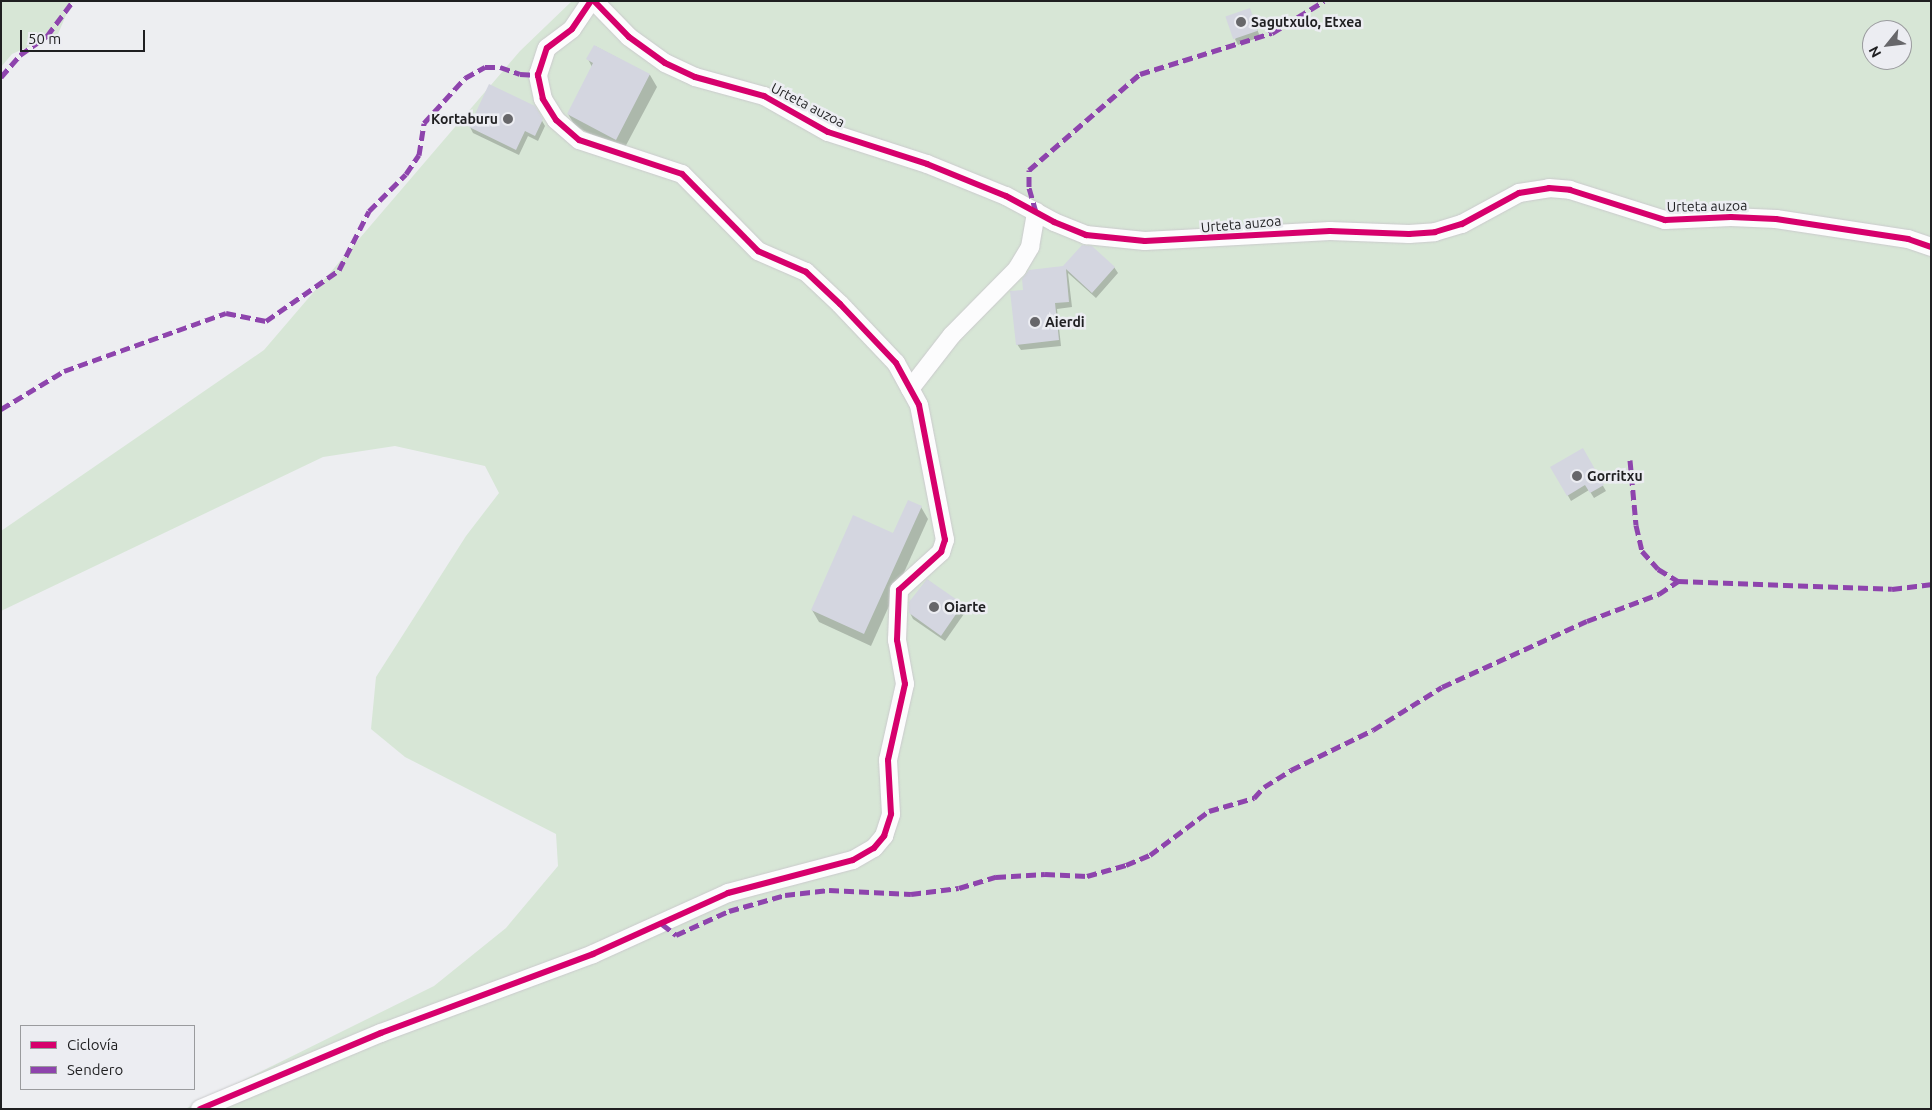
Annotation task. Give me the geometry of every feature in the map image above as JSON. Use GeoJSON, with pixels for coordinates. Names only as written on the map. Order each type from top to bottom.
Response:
{"type":"FeatureCollection","features":[{"type":"Feature","properties":{"kind":"street","name":"Urteta auzoa"},"geometry":{"type":"LineString","coordinates":[[593,1],[629,37],[665,63],[696,77],[764,96],[828,132],[928,164],[1086,235],[1115,240],[1204,240],[1330,231],[1409,234],[1450,228],[1509,197],[1549,188],[1570,190],[1665,220],[1731,216],[1776,219],[1908,239],[1931,247]]}},
{"type":"Feature","properties":{"kind":"street"},"geometry":{"type":"LineString","coordinates":[[200,1109],[372,1037],[593,954],[728,892],[826,869],[853,860],[874,848],[884,836],[890,814],[888,760],[906,684],[897,640],[899,590],[941,552],[945,540],[918,405],[896,363],[806,272],[758,251],[682,174],[579,140],[556,120],[543,99],[538,75],[546,48],[572,29],[593,1]]}},
{"type":"Feature","properties":{"kind":"street"},"geometry":{"type":"LineString","coordinates":[[910,389],[952,335],[1017,269],[1030,247],[1036,212]]}},
{"type":"Feature","properties":{"kind":"green space"},"geometry":{"type":"Polygon","coordinates":[[[1,1],[72,1],[58,34],[12,54],[1,67],[1,1]]]}},
{"type":"Feature","properties":{"kind":"green space"},"geometry":{"type":"Polygon","coordinates":[[[572,1],[1931,1],[1931,1109],[185,1109],[434,986],[506,928],[558,866],[556,834],[405,757],[371,729],[376,677],[466,536],[499,493],[485,466],[395,446],[323,457],[1,611],[1,531],[264,350],[520,51],[572,1]]]}},
{"type":"Feature","properties":{"kind":"building","name":"Sagutxulo, Etxea"},"geometry":{"type":"Polygon","coordinates":[[[1250,8],[1258,31],[1233,39],[1225,16],[1250,8]]]}},
{"type":"Feature","properties":{"kind":"building"},"geometry":{"type":"Polygon","coordinates":[[[594,45],[650,74],[616,140],[567,114],[593,63],[586,59],[594,45]]]}},
{"type":"Feature","properties":{"kind":"building","name":"Kortaburu"},"geometry":{"type":"Polygon","coordinates":[[[489,84],[535,106],[543,119],[535,136],[525,131],[516,150],[469,127],[489,84]]]}},
{"type":"Feature","properties":{"kind":"building","name":"Aierdi"},"geometry":{"type":"Polygon","coordinates":[[[1082,245],[1092,246],[1115,267],[1092,293],[1066,269],[1069,302],[1055,303],[1059,340],[1016,345],[1010,291],[1023,290],[1022,279],[1029,270],[1063,266],[1082,245]]]}},
{"type":"Feature","properties":{"kind":"building","name":"Gorritxu"},"geometry":{"type":"Polygon","coordinates":[[[1583,448],[1604,485],[1590,493],[1585,485],[1567,496],[1550,467],[1583,448]]]}},
{"type":"Feature","properties":{"kind":"building"},"geometry":{"type":"Polygon","coordinates":[[[908,500],[922,506],[864,634],[811,610],[853,515],[893,533],[908,500]]]}},
{"type":"Feature","properties":{"kind":"building","name":"Oiarte"},"geometry":{"type":"Polygon","coordinates":[[[927,579],[963,604],[941,636],[909,613],[909,602],[927,579]]]}},
{"type":"Feature","properties":{"kind":"marked path"},"geometry":{"type":"LineString","coordinates":[[1,77],[20,55],[47,36],[73,1]]}},
{"type":"Feature","properties":{"kind":"marked path"},"geometry":{"type":"LineString","coordinates":[[1036,212],[1029,187],[1029,170],[1140,74],[1272,33],[1324,1]]}},
{"type":"Feature","properties":{"kind":"marked path"},"geometry":{"type":"LineString","coordinates":[[1,409],[64,371],[226,313],[266,321],[339,270],[369,211],[406,174],[419,155],[424,123],[465,78],[485,67],[500,67],[520,74],[538,75]]}},
{"type":"Feature","properties":{"kind":"marked path"},"geometry":{"type":"LineString","coordinates":[[1630,460],[1636,525],[1642,551],[1658,569],[1678,581],[1892,589],[1931,584]]}},
{"type":"Feature","properties":{"kind":"marked path"},"geometry":{"type":"LineString","coordinates":[[662,924],[676,935],[729,911],[785,895],[829,890],[911,894],[959,888],[996,877],[1045,874],[1087,876],[1126,865],[1150,855],[1209,811],[1254,798],[1264,787],[1291,770],[1373,730],[1442,687],[1587,621],[1659,594],[1678,581]]}},
{"type":"Feature","properties":{"kind":"cycle path"},"geometry":{"type":"LineString","coordinates":[[200,1109],[381,1033],[593,954],[728,893],[853,860],[874,848],[884,836],[891,814],[888,760],[905,684],[897,640],[899,590],[941,552],[945,540],[919,405],[896,363],[840,304],[806,272],[758,251],[682,174],[579,140],[556,120],[543,99],[538,75],[547,48],[572,29],[591,1]]}},
{"type":"Feature","properties":{"kind":"cycle path"},"geometry":{"type":"LineString","coordinates":[[594,1],[629,37],[665,63],[695,77],[764,96],[828,132],[927,164],[1006,196],[1054,222],[1086,235],[1145,241],[1330,231],[1409,234],[1435,232],[1462,224],[1519,193],[1549,188],[1570,190],[1665,220],[1731,217],[1776,219],[1908,239],[1931,247]]}},
{"type":"Feature","properties":{"kind":"place","name":"Sagutxulo, Etxea"},"geometry":{"type":"Point","coordinates":[1241,22]}},
{"type":"Feature","properties":{"kind":"place","name":"Kortaburu"},"geometry":{"type":"Point","coordinates":[508,119]}},
{"type":"Feature","properties":{"kind":"place","name":"Aierdi"},"geometry":{"type":"Point","coordinates":[1035,322]}},
{"type":"Feature","properties":{"kind":"place","name":"Gorritxu"},"geometry":{"type":"Point","coordinates":[1577,476]}},
{"type":"Feature","properties":{"kind":"place","name":"Oiarte"},"geometry":{"type":"Point","coordinates":[934,607]}}]}
